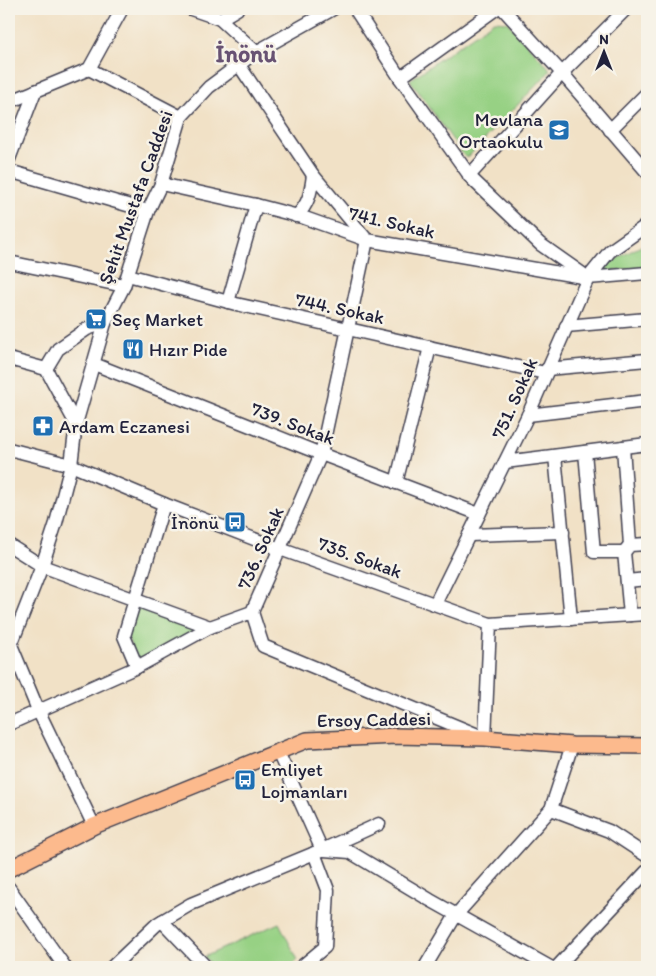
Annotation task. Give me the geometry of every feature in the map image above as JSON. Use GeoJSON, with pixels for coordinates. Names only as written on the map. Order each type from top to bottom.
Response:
{"type":"FeatureCollection","features":[{"type":"Feature","properties":{"kind":"main road","name":"Ersoy Caddesi"},"geometry":{"type":"LineString","coordinates":[[9,869],[94,826],[306,740],[396,736],[485,738],[572,745],[647,746]]}},
{"type":"Feature","properties":{"kind":"street"},"geometry":{"type":"LineString","coordinates":[[9,102],[89,69],[122,9]]}},
{"type":"Feature","properties":{"kind":"street"},"geometry":{"type":"LineString","coordinates":[[191,9],[220,14],[238,9]]}},
{"type":"Feature","properties":{"kind":"street","name":"Şehit Mustafa Caddesi"},"geometry":{"type":"LineString","coordinates":[[94,826],[38,710],[10,645],[42,566],[56,523],[71,465],[76,424],[105,323],[126,281],[148,211],[161,184],[181,117],[209,87],[239,64],[256,52],[333,9]]}},
{"type":"Feature","properties":{"kind":"street"},"geometry":{"type":"LineString","coordinates":[[355,9],[400,78],[469,176],[540,244],[588,278]]}},
{"type":"Feature","properties":{"kind":"street"},"geometry":{"type":"LineString","coordinates":[[400,78],[496,9]]}},
{"type":"Feature","properties":{"kind":"street"},"geometry":{"type":"LineString","coordinates":[[503,9],[562,73],[647,172]]}},
{"type":"Feature","properties":{"kind":"street"},"geometry":{"type":"LineString","coordinates":[[469,176],[562,73],[626,9]]}},
{"type":"Feature","properties":{"kind":"street"},"geometry":{"type":"LineString","coordinates":[[220,14],[256,52]]}},
{"type":"Feature","properties":{"kind":"street"},"geometry":{"type":"LineString","coordinates":[[239,64],[313,175],[367,240]]}},
{"type":"Feature","properties":{"kind":"street"},"geometry":{"type":"LineString","coordinates":[[89,69],[181,117]]}},
{"type":"Feature","properties":{"kind":"street"},"geometry":{"type":"LineString","coordinates":[[9,159],[35,91]]}},
{"type":"Feature","properties":{"kind":"street"},"geometry":{"type":"LineString","coordinates":[[610,130],[647,93]]}},
{"type":"Feature","properties":{"kind":"street"},"geometry":{"type":"LineString","coordinates":[[9,171],[148,211]]}},
{"type":"Feature","properties":{"kind":"street"},"geometry":{"type":"LineString","coordinates":[[296,216],[302,211],[311,194],[313,175]]}},
{"type":"Feature","properties":{"kind":"street","name":"741. Sokak"},"geometry":{"type":"LineString","coordinates":[[161,184],[302,217],[367,240],[588,278],[647,273]]}},
{"type":"Feature","properties":{"kind":"street"},"geometry":{"type":"LineString","coordinates":[[228,302],[256,205]]}},
{"type":"Feature","properties":{"kind":"street","name":"751. Sokak"},"geometry":{"type":"LineString","coordinates":[[435,604],[506,462],[588,278],[610,250],[647,225]]}},
{"type":"Feature","properties":{"kind":"street","name":"736. Sokak"},"geometry":{"type":"LineString","coordinates":[[9,724],[137,667],[210,627],[252,612],[321,454],[367,240]]}},
{"type":"Feature","properties":{"kind":"street","name":"744. Sokak"},"geometry":{"type":"LineString","coordinates":[[9,262],[126,281],[546,371],[647,360]]}},
{"type":"Feature","properties":{"kind":"street"},"geometry":{"type":"LineString","coordinates":[[566,326],[647,319]]}},
{"type":"Feature","properties":{"kind":"street"},"geometry":{"type":"LineString","coordinates":[[46,369],[58,349],[87,328],[105,323]]}},
{"type":"Feature","properties":{"kind":"street"},"geometry":{"type":"LineString","coordinates":[[396,483],[430,347]]}},
{"type":"Feature","properties":{"kind":"street"},"geometry":{"type":"LineString","coordinates":[[9,358],[46,369],[76,424]]}},
{"type":"Feature","properties":{"kind":"street","name":"739. Sokak"},"geometry":{"type":"LineString","coordinates":[[94,364],[479,514]]}},
{"type":"Feature","properties":{"kind":"street"},"geometry":{"type":"LineString","coordinates":[[528,415],[647,401]]}},
{"type":"Feature","properties":{"kind":"street"},"geometry":{"type":"LineString","coordinates":[[506,462],[647,444]]}},
{"type":"Feature","properties":{"kind":"street"},"geometry":{"type":"LineString","coordinates":[[623,447],[627,581],[630,615]]}},
{"type":"Feature","properties":{"kind":"street","name":"735. Sokak"},"geometry":{"type":"LineString","coordinates":[[9,449],[71,465],[164,504],[280,549],[490,624],[647,614]]}},
{"type":"Feature","properties":{"kind":"street"},"geometry":{"type":"LineString","coordinates":[[585,452],[594,552],[647,544]]}},
{"type":"Feature","properties":{"kind":"street"},"geometry":{"type":"LineString","coordinates":[[555,456],[571,619]]}},
{"type":"Feature","properties":{"kind":"street"},"geometry":{"type":"LineString","coordinates":[[137,667],[124,636],[164,504]]}},
{"type":"Feature","properties":{"kind":"street"},"geometry":{"type":"LineString","coordinates":[[469,535],[563,532]]}},
{"type":"Feature","properties":{"kind":"street"},"geometry":{"type":"LineString","coordinates":[[9,545],[42,566],[210,627]]}},
{"type":"Feature","properties":{"kind":"street"},"geometry":{"type":"LineString","coordinates":[[627,581],[647,579]]}},
{"type":"Feature","properties":{"kind":"street"},"geometry":{"type":"LineString","coordinates":[[252,612],[263,646],[485,738],[490,624]]}},
{"type":"Feature","properties":{"kind":"street"},"geometry":{"type":"LineString","coordinates":[[425,967],[456,915],[551,810],[572,745]]}},
{"type":"Feature","properties":{"kind":"street"},"geometry":{"type":"LineString","coordinates":[[278,752],[318,852],[328,890],[325,947],[301,967]]}},
{"type":"Feature","properties":{"kind":"street"},"geometry":{"type":"LineString","coordinates":[[551,810],[609,831],[647,856]]}},
{"type":"Feature","properties":{"kind":"street"},"geometry":{"type":"LineString","coordinates":[[112,967],[157,924],[191,904],[318,852],[379,824]]}},
{"type":"Feature","properties":{"kind":"street"},"geometry":{"type":"LineString","coordinates":[[318,852],[350,852],[456,915],[550,967]]}},
{"type":"Feature","properties":{"kind":"street"},"geometry":{"type":"LineString","coordinates":[[557,967],[647,871]]}},
{"type":"Feature","properties":{"kind":"street"},"geometry":{"type":"LineString","coordinates":[[9,888],[66,967]]}},
{"type":"Feature","properties":{"kind":"street"},"geometry":{"type":"LineString","coordinates":[[162,921],[206,967]]}},
{"type":"Feature","properties":{"kind":"green space"},"geometry":{"type":"Polygon","coordinates":[[[494,21],[507,22],[549,68],[549,72],[468,157],[464,156],[410,80],[494,21]]]}},
{"type":"Feature","properties":{"kind":"green space"},"geometry":{"type":"Polygon","coordinates":[[[647,243],[647,267],[603,272],[610,262],[647,243]]]}},
{"type":"Feature","properties":{"kind":"green space"},"geometry":{"type":"Polygon","coordinates":[[[136,603],[201,628],[138,663],[127,636],[136,603]]]}},
{"type":"Feature","properties":{"kind":"green space"},"geometry":{"type":"Polygon","coordinates":[[[279,923],[298,960],[290,967],[214,967],[204,957],[279,923]]]}},
{"type":"Feature","properties":{"kind":"place","name":"Mevlana Ortaokulu"},"geometry":{"type":"Point","coordinates":[559,130]}},
{"type":"Feature","properties":{"kind":"place","name":"Seç Market"},"geometry":{"type":"Point","coordinates":[96,319]}},
{"type":"Feature","properties":{"kind":"place","name":"Hızır Pide"},"geometry":{"type":"Point","coordinates":[133,349]}},
{"type":"Feature","properties":{"kind":"place","name":"Ardam Eczanesi"},"geometry":{"type":"Point","coordinates":[43,426]}},
{"type":"Feature","properties":{"kind":"place","name":"İnönü"},"geometry":{"type":"Point","coordinates":[235,522]}},
{"type":"Feature","properties":{"kind":"place","name":"Emliyet Lojmanları"},"geometry":{"type":"Point","coordinates":[245,780]}},
{"type":"Feature","properties":{"kind":"district","name":"İnönü"},"geometry":{"type":"Point","coordinates":[246,54]}}]}
